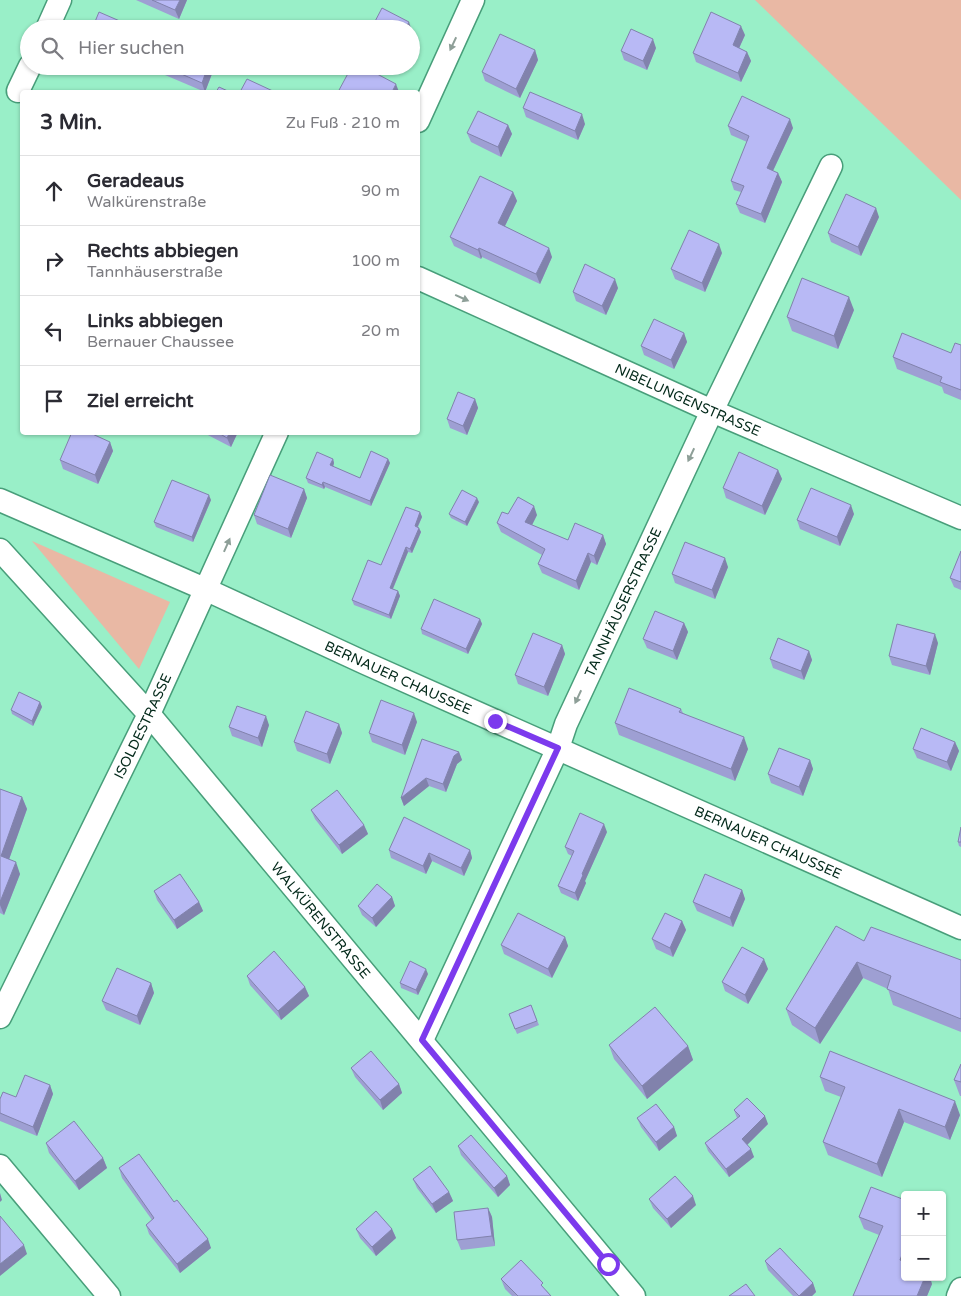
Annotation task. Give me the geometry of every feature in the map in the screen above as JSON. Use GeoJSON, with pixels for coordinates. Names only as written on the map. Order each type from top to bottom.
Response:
{"type":"FeatureCollection","features":[{"type":"Feature","properties":{"kind":"street"},"geometry":{"type":"LineString","coordinates":[[51,20],[60,0]]}},
{"type":"Feature","properties":{"kind":"street"},"geometry":{"type":"LineString","coordinates":[[420,117],[473,0]]}},
{"type":"Feature","properties":{"kind":"street"},"geometry":{"type":"LineString","coordinates":[[14,89],[24,75]]}},
{"type":"Feature","properties":{"kind":"street","name":"TANNHÄUSERSTRASSE"},"geometry":{"type":"LineString","coordinates":[[422,1040],[558,748],[566,724],[712,411],[832,166]]}},
{"type":"Feature","properties":{"kind":"street","name":"NIBELUNGENSTRASSE"},"geometry":{"type":"LineString","coordinates":[[420,279],[712,411],[961,518]]}},
{"type":"Feature","properties":{"kind":"street","name":"ISOLDESTRASSE"},"geometry":{"type":"LineString","coordinates":[[0,1017],[149,714],[207,590],[276,435]]}},
{"type":"Feature","properties":{"kind":"street","name":"BERNAUER CHAUSSEE"},"geometry":{"type":"LineString","coordinates":[[0,500],[207,590],[961,928]]}},
{"type":"Feature","properties":{"kind":"street","name":"WALKÜRENSTRASSE"},"geometry":{"type":"LineString","coordinates":[[0,550],[149,714],[634,1296]]}},
{"type":"Feature","properties":{"kind":"street"},"geometry":{"type":"LineString","coordinates":[[0,1166],[109,1296]]}},
{"type":"Feature","properties":{"kind":"street"},"geometry":{"type":"LineString","coordinates":[[958,1296],[961,1289]]}},
{"type":"Feature","properties":{"kind":"shaded area"},"geometry":{"type":"Polygon","coordinates":[[[755,0],[961,0],[961,200],[755,0]]]}},
{"type":"Feature","properties":{"kind":"shaded area"},"geometry":{"type":"Polygon","coordinates":[[[32,541],[170,602],[139,669],[32,541]]]}},
{"type":"Feature","properties":{"kind":"building"},"geometry":{"type":"Polygon","coordinates":[[[152,0],[180,0],[175,10],[152,0]]]}},
{"type":"Feature","properties":{"kind":"building"},"geometry":{"type":"Polygon","coordinates":[[[382,8],[405,20],[376,20],[382,8]]]}},
{"type":"Feature","properties":{"kind":"building"},"geometry":{"type":"Polygon","coordinates":[[[99,12],[117,20],[96,20],[99,12]]]}},
{"type":"Feature","properties":{"kind":"building"},"geometry":{"type":"Polygon","coordinates":[[[711,12],[741,26],[733,45],[747,52],[738,73],[693,53],[711,12]]]}},
{"type":"Feature","properties":{"kind":"building"},"geometry":{"type":"Polygon","coordinates":[[[631,29],[653,39],[643,61],[621,51],[631,29]]]}},
{"type":"Feature","properties":{"kind":"building"},"geometry":{"type":"Polygon","coordinates":[[[500,34],[535,50],[516,89],[482,72],[500,34]]]}},
{"type":"Feature","properties":{"kind":"building"},"geometry":{"type":"Polygon","coordinates":[[[184,75],[205,75],[202,83],[184,75]]]}},
{"type":"Feature","properties":{"kind":"building"},"geometry":{"type":"Polygon","coordinates":[[[347,75],[379,75],[396,84],[393,90],[339,90],[347,75]]]}},
{"type":"Feature","properties":{"kind":"building"},"geometry":{"type":"Polygon","coordinates":[[[247,79],[271,90],[241,90],[247,79]]]}},
{"type":"Feature","properties":{"kind":"building"},"geometry":{"type":"Polygon","coordinates":[[[530,92],[582,114],[575,131],[523,108],[530,92]]]}},
{"type":"Feature","properties":{"kind":"building"},"geometry":{"type":"Polygon","coordinates":[[[742,96],[790,119],[767,168],[778,173],[761,214],[736,204],[744,186],[731,181],[749,136],[728,126],[742,96]]]}},
{"type":"Feature","properties":{"kind":"building"},"geometry":{"type":"Polygon","coordinates":[[[478,111],[508,125],[498,147],[467,133],[478,111]]]}},
{"type":"Feature","properties":{"kind":"building"},"geometry":{"type":"Polygon","coordinates":[[[480,176],[513,192],[498,223],[549,248],[536,274],[450,237],[480,176]]]}},
{"type":"Feature","properties":{"kind":"building"},"geometry":{"type":"Polygon","coordinates":[[[846,194],[876,208],[858,247],[828,233],[846,194]]]}},
{"type":"Feature","properties":{"kind":"building"},"geometry":{"type":"Polygon","coordinates":[[[689,230],[719,244],[702,283],[671,269],[689,230]]]}},
{"type":"Feature","properties":{"kind":"building"},"geometry":{"type":"Polygon","coordinates":[[[585,264],[615,279],[602,306],[573,292],[585,264]]]}},
{"type":"Feature","properties":{"kind":"building"},"geometry":{"type":"Polygon","coordinates":[[[802,278],[849,297],[834,336],[787,317],[802,278]]]}},
{"type":"Feature","properties":{"kind":"building"},"geometry":{"type":"Polygon","coordinates":[[[654,319],[684,333],[671,360],[641,346],[654,319]]]}},
{"type":"Feature","properties":{"kind":"building"},"geometry":{"type":"Polygon","coordinates":[[[902,333],[951,353],[955,343],[961,345],[961,390],[940,382],[942,377],[893,357],[902,333]]]}},
{"type":"Feature","properties":{"kind":"building"},"geometry":{"type":"Polygon","coordinates":[[[458,392],[475,399],[463,426],[447,419],[458,392]]]}},
{"type":"Feature","properties":{"kind":"building"},"geometry":{"type":"Polygon","coordinates":[[[71,435],[95,435],[110,442],[95,475],[60,460],[71,435]]]}},
{"type":"Feature","properties":{"kind":"building"},"geometry":{"type":"Polygon","coordinates":[[[371,451],[388,459],[370,501],[323,482],[322,485],[306,478],[317,452],[333,459],[330,465],[360,478],[371,451]]]}},
{"type":"Feature","properties":{"kind":"building"},"geometry":{"type":"Polygon","coordinates":[[[739,452],[778,470],[762,506],[723,488],[739,452]]]}},
{"type":"Feature","properties":{"kind":"building"},"geometry":{"type":"Polygon","coordinates":[[[270,475],[304,489],[288,529],[254,515],[270,475]]]}},
{"type":"Feature","properties":{"kind":"building"},"geometry":{"type":"Polygon","coordinates":[[[172,480],[209,495],[192,537],[154,522],[172,480]]]}},
{"type":"Feature","properties":{"kind":"building"},"geometry":{"type":"Polygon","coordinates":[[[811,488],[851,505],[837,537],[797,520],[811,488]]]}},
{"type":"Feature","properties":{"kind":"building"},"geometry":{"type":"Polygon","coordinates":[[[462,490],[477,498],[465,522],[449,514],[462,490]]]}},
{"type":"Feature","properties":{"kind":"building"},"geometry":{"type":"Polygon","coordinates":[[[518,497],[534,506],[525,522],[568,540],[575,523],[603,535],[594,556],[588,553],[576,581],[538,564],[545,549],[497,523],[502,512],[508,514],[518,497]]]}},
{"type":"Feature","properties":{"kind":"building"},"geometry":{"type":"Polygon","coordinates":[[[406,507],[420,512],[415,526],[419,528],[410,549],[406,547],[390,588],[398,591],[389,615],[352,600],[368,560],[381,565],[406,507]]]}},
{"type":"Feature","properties":{"kind":"building"},"geometry":{"type":"Polygon","coordinates":[[[685,542],[725,558],[712,590],[672,574],[685,542]]]}},
{"type":"Feature","properties":{"kind":"building"},"geometry":{"type":"Polygon","coordinates":[[[961,551],[961,582],[950,578],[961,551]]]}},
{"type":"Feature","properties":{"kind":"building"},"geometry":{"type":"Polygon","coordinates":[[[434,599],[480,619],[466,649],[421,629],[434,599]]]}},
{"type":"Feature","properties":{"kind":"building"},"geometry":{"type":"Polygon","coordinates":[[[655,611],[684,623],[673,651],[643,639],[655,611]]]}},
{"type":"Feature","properties":{"kind":"building"},"geometry":{"type":"Polygon","coordinates":[[[897,624],[935,634],[926,666],[889,656],[897,624]]]}},
{"type":"Feature","properties":{"kind":"building"},"geometry":{"type":"Polygon","coordinates":[[[533,633],[562,645],[544,687],[515,675],[533,633]]]}},
{"type":"Feature","properties":{"kind":"building"},"geometry":{"type":"Polygon","coordinates":[[[778,638],[809,651],[801,671],[770,659],[778,638]]]}},
{"type":"Feature","properties":{"kind":"building"},"geometry":{"type":"Polygon","coordinates":[[[629,688],[681,709],[679,712],[744,737],[731,769],[615,723],[629,688]]]}},
{"type":"Feature","properties":{"kind":"building"},"geometry":{"type":"Polygon","coordinates":[[[19,692],[40,702],[32,721],[11,710],[19,692]]]}},
{"type":"Feature","properties":{"kind":"building"},"geometry":{"type":"Polygon","coordinates":[[[381,700],[414,713],[402,745],[369,733],[381,700]]]}},
{"type":"Feature","properties":{"kind":"building"},"geometry":{"type":"Polygon","coordinates":[[[237,706],[266,716],[258,738],[229,727],[237,706]]]}},
{"type":"Feature","properties":{"kind":"building"},"geometry":{"type":"Polygon","coordinates":[[[306,711],[339,724],[327,754],[294,742],[306,711]]]}},
{"type":"Feature","properties":{"kind":"building"},"geometry":{"type":"Polygon","coordinates":[[[921,728],[955,742],[947,762],[913,749],[921,728]]]}},
{"type":"Feature","properties":{"kind":"building"},"geometry":{"type":"Polygon","coordinates":[[[422,739],[459,752],[454,756],[443,784],[426,778],[401,798],[422,739]]]}},
{"type":"Feature","properties":{"kind":"building"},"geometry":{"type":"Polygon","coordinates":[[[779,748],[810,760],[799,787],[768,774],[779,748]]]}},
{"type":"Feature","properties":{"kind":"building"},"geometry":{"type":"Polygon","coordinates":[[[0,789],[22,797],[1,856],[16,862],[0,902],[0,789]]]}},
{"type":"Feature","properties":{"kind":"building"},"geometry":{"type":"Polygon","coordinates":[[[337,790],[364,825],[339,845],[311,810],[337,790]]]}},
{"type":"Feature","properties":{"kind":"building"},"geometry":{"type":"Polygon","coordinates":[[[580,813],[604,824],[575,893],[558,886],[574,851],[565,847],[580,813]]]}},
{"type":"Feature","properties":{"kind":"building"},"geometry":{"type":"Polygon","coordinates":[[[404,817],[470,850],[461,868],[429,853],[423,866],[389,850],[404,817]]]}},
{"type":"Feature","properties":{"kind":"building"},"geometry":{"type":"Polygon","coordinates":[[[961,827],[961,842],[958,842],[961,827]]]}},
{"type":"Feature","properties":{"kind":"building"},"geometry":{"type":"Polygon","coordinates":[[[180,874],[199,902],[174,920],[154,891],[180,874]]]}},
{"type":"Feature","properties":{"kind":"building"},"geometry":{"type":"Polygon","coordinates":[[[705,874],[742,890],[730,918],[693,902],[705,874]]]}},
{"type":"Feature","properties":{"kind":"building"},"geometry":{"type":"Polygon","coordinates":[[[377,884],[392,897],[372,918],[358,906],[377,884]]]}},
{"type":"Feature","properties":{"kind":"building"},"geometry":{"type":"Polygon","coordinates":[[[518,913],[565,937],[548,969],[501,945],[518,913]]]}},
{"type":"Feature","properties":{"kind":"building"},"geometry":{"type":"Polygon","coordinates":[[[665,913],[682,921],[670,948],[652,939],[665,913]]]}},
{"type":"Feature","properties":{"kind":"building"},"geometry":{"type":"Polygon","coordinates":[[[836,926],[864,941],[871,927],[961,960],[961,1019],[887,989],[891,976],[857,962],[815,1028],[786,1009],[836,926]]]}},
{"type":"Feature","properties":{"kind":"building"},"geometry":{"type":"Polygon","coordinates":[[[742,947],[764,959],[745,995],[722,982],[742,947]]]}},
{"type":"Feature","properties":{"kind":"building"},"geometry":{"type":"Polygon","coordinates":[[[274,951],[305,987],[278,1011],[247,976],[274,951]]]}},
{"type":"Feature","properties":{"kind":"building"},"geometry":{"type":"Polygon","coordinates":[[[410,961],[426,969],[416,990],[400,983],[410,961]]]}},
{"type":"Feature","properties":{"kind":"building"},"geometry":{"type":"Polygon","coordinates":[[[117,968],[151,983],[137,1016],[102,1001],[117,968]]]}},
{"type":"Feature","properties":{"kind":"building"},"geometry":{"type":"Polygon","coordinates":[[[531,1005],[537,1021],[515,1029],[509,1014],[531,1005]]]}},
{"type":"Feature","properties":{"kind":"building"},"geometry":{"type":"Polygon","coordinates":[[[655,1007],[688,1046],[642,1086],[609,1045],[655,1007]]]}},
{"type":"Feature","properties":{"kind":"building"},"geometry":{"type":"Polygon","coordinates":[[[371,1051],[399,1084],[380,1100],[351,1068],[371,1051]]]}},
{"type":"Feature","properties":{"kind":"building"},"geometry":{"type":"Polygon","coordinates":[[[830,1051],[955,1101],[945,1127],[899,1109],[877,1164],[823,1142],[845,1087],[820,1077],[830,1051]]]}},
{"type":"Feature","properties":{"kind":"building"},"geometry":{"type":"Polygon","coordinates":[[[961,1064],[961,1082],[954,1080],[961,1064]]]}},
{"type":"Feature","properties":{"kind":"building"},"geometry":{"type":"Polygon","coordinates":[[[25,1075],[50,1085],[33,1127],[0,1113],[0,1099],[3,1092],[16,1097],[25,1075]]]}},
{"type":"Feature","properties":{"kind":"building"},"geometry":{"type":"Polygon","coordinates":[[[747,1098],[765,1116],[742,1139],[751,1149],[726,1169],[705,1143],[740,1116],[734,1110],[747,1098]]]}},
{"type":"Feature","properties":{"kind":"building"},"geometry":{"type":"Polygon","coordinates":[[[656,1104],[674,1127],[656,1142],[637,1118],[656,1104]]]}},
{"type":"Feature","properties":{"kind":"building"},"geometry":{"type":"Polygon","coordinates":[[[74,1121],[103,1158],[75,1181],[46,1143],[74,1121]]]}},
{"type":"Feature","properties":{"kind":"building"},"geometry":{"type":"Polygon","coordinates":[[[471,1135],[507,1176],[494,1188],[458,1146],[471,1135]]]}},
{"type":"Feature","properties":{"kind":"building"},"geometry":{"type":"Polygon","coordinates":[[[139,1154],[174,1202],[177,1200],[208,1239],[177,1264],[146,1225],[154,1218],[119,1168],[139,1154]]]}},
{"type":"Feature","properties":{"kind":"building"},"geometry":{"type":"Polygon","coordinates":[[[430,1166],[449,1192],[432,1204],[413,1179],[430,1166]]]}},
{"type":"Feature","properties":{"kind":"building"},"geometry":{"type":"Polygon","coordinates":[[[675,1176],[693,1196],[667,1219],[649,1199],[675,1176]]]}},
{"type":"Feature","properties":{"kind":"building"},"geometry":{"type":"Polygon","coordinates":[[[871,1187],[901,1198],[901,1281],[923,1281],[917,1296],[853,1296],[883,1226],[859,1217],[871,1187]]]}},
{"type":"Feature","properties":{"kind":"building"},"geometry":{"type":"Polygon","coordinates":[[[488,1208],[492,1236],[457,1240],[454,1212],[488,1208]]]}},
{"type":"Feature","properties":{"kind":"building"},"geometry":{"type":"Polygon","coordinates":[[[376,1211],[392,1229],[372,1247],[356,1229],[376,1211]]]}},
{"type":"Feature","properties":{"kind":"building"},"geometry":{"type":"Polygon","coordinates":[[[0,1216],[24,1245],[0,1264],[0,1216]]]}},
{"type":"Feature","properties":{"kind":"building"},"geometry":{"type":"Polygon","coordinates":[[[780,1248],[813,1283],[799,1296],[765,1261],[780,1248]]]}},
{"type":"Feature","properties":{"kind":"building"},"geometry":{"type":"Polygon","coordinates":[[[521,1260],[543,1283],[541,1285],[551,1296],[518,1296],[501,1279],[521,1260]]]}},
{"type":"Feature","properties":{"kind":"building"},"geometry":{"type":"Polygon","coordinates":[[[746,1284],[755,1296],[729,1296],[746,1284]]]}},
{"type":"Feature","properties":{"kind":"route"},"geometry":{"type":"LineString","coordinates":[[495,721],[558,748],[422,1040],[608,1264]]}}]}
